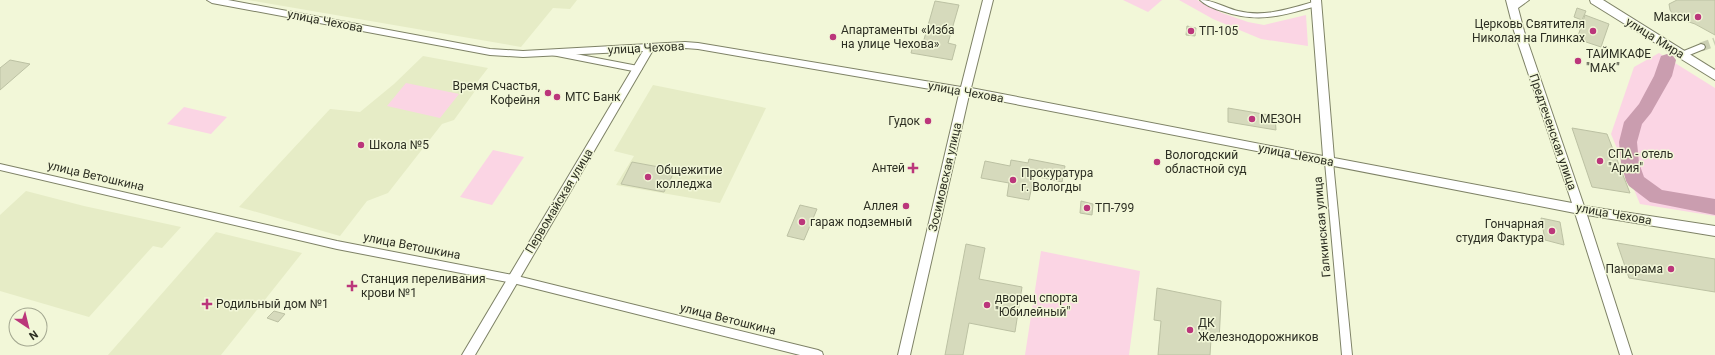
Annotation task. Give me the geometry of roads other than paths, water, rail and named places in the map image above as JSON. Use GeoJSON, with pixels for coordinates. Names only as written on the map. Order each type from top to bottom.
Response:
{"type":"FeatureCollection","features":[{"type":"Feature","properties":{"kind":"main road","name":"улица Мира"},"geometry":{"type":"LineString","coordinates":[[1596,0],[1715,76]]}},
{"type":"Feature","properties":{"kind":"street","name":"улица Чехова"},"geometry":{"type":"LineString","coordinates":[[212,0],[490,52],[523,54],[698,46],[965,91],[1329,162],[1579,208],[1715,231]]}},
{"type":"Feature","properties":{"kind":"street","name":"Зосимовская улица"},"geometry":{"type":"LineString","coordinates":[[904,355],[965,91],[988,0]]}},
{"type":"Feature","properties":{"kind":"street"},"geometry":{"type":"LineString","coordinates":[[1204,0],[1234,14],[1254,17],[1278,14],[1317,2]]}},
{"type":"Feature","properties":{"kind":"street"},"geometry":{"type":"LineString","coordinates":[[1512,3],[1524,0]]}},
{"type":"Feature","properties":{"kind":"street","name":"Галкинская улица"},"geometry":{"type":"LineString","coordinates":[[1317,2],[1329,162],[1347,355]]}},
{"type":"Feature","properties":{"kind":"street","name":"Предтеченская улица"},"geometry":{"type":"LineString","coordinates":[[1512,3],[1519,31],[1579,208],[1626,355]]}},
{"type":"Feature","properties":{"kind":"street","name":"Первомайская улица"},"geometry":{"type":"LineString","coordinates":[[468,355],[650,47]]}},
{"type":"Feature","properties":{"kind":"street"},"geometry":{"type":"LineString","coordinates":[[1682,55],[1701,47]]}},
{"type":"Feature","properties":{"kind":"street"},"geometry":{"type":"LineString","coordinates":[[555,53],[638,69]]}},
{"type":"Feature","properties":{"kind":"street","name":"улица Ветошкина"},"geometry":{"type":"LineString","coordinates":[[0,167],[337,245],[513,279],[818,355]]}},
{"type":"Feature","properties":{"kind":"waterway"},"geometry":{"type":"LineString","coordinates":[[1667,60],[1663,76],[1645,108],[1633,122],[1628,142],[1630,163],[1636,181],[1657,197],[1715,207]]}},
{"type":"Feature","properties":{"kind":"tunnel"},"geometry":{"type":"LineString","coordinates":[[1701,47],[1715,42]]}},
{"type":"Feature","properties":{"kind":"place","name":"Макси"},"geometry":{"type":"Point","coordinates":[1698,17]}},
{"type":"Feature","properties":{"kind":"place","name":"ТП-105"},"geometry":{"type":"Point","coordinates":[1191,31]}},
{"type":"Feature","properties":{"kind":"place","name":"Церковь Святителя Николая на Глинках"},"geometry":{"type":"Point","coordinates":[1593,31]}},
{"type":"Feature","properties":{"kind":"place","name":"Апартаменты «Изба на улице Чехова»"},"geometry":{"type":"Point","coordinates":[833,37]}},
{"type":"Feature","properties":{"kind":"place","name":"ТАЙМКАФЕ \"МАК\""},"geometry":{"type":"Point","coordinates":[1578,61]}},
{"type":"Feature","properties":{"kind":"place","name":"Время Счастья, Кофейня"},"geometry":{"type":"Point","coordinates":[548,93]}},
{"type":"Feature","properties":{"kind":"place","name":"МТС Банк"},"geometry":{"type":"Point","coordinates":[557,97]}},
{"type":"Feature","properties":{"kind":"place","name":"МЕЗОН"},"geometry":{"type":"Point","coordinates":[1252,119]}},
{"type":"Feature","properties":{"kind":"place","name":"Гудок"},"geometry":{"type":"Point","coordinates":[928,121]}},
{"type":"Feature","properties":{"kind":"place","name":"Школа №5"},"geometry":{"type":"Point","coordinates":[361,145]}},
{"type":"Feature","properties":{"kind":"place","name":"СПА - отель \"Ария\""},"geometry":{"type":"Point","coordinates":[1600,161]}},
{"type":"Feature","properties":{"kind":"place","name":"Вологодский областной суд"},"geometry":{"type":"Point","coordinates":[1157,162]}},
{"type":"Feature","properties":{"kind":"place","name":"Антей"},"geometry":{"type":"Point","coordinates":[913,168]}},
{"type":"Feature","properties":{"kind":"place","name":"Общежитие колледжа"},"geometry":{"type":"Point","coordinates":[648,177]}},
{"type":"Feature","properties":{"kind":"place","name":"Прокуратура г. Вологды"},"geometry":{"type":"Point","coordinates":[1013,180]}},
{"type":"Feature","properties":{"kind":"place","name":"Аллея"},"geometry":{"type":"Point","coordinates":[906,206]}},
{"type":"Feature","properties":{"kind":"place","name":"ТП-799"},"geometry":{"type":"Point","coordinates":[1087,208]}},
{"type":"Feature","properties":{"kind":"place","name":"гараж подземный"},"geometry":{"type":"Point","coordinates":[802,222]}},
{"type":"Feature","properties":{"kind":"place","name":"Гончарная студия Фактура"},"geometry":{"type":"Point","coordinates":[1552,231]}},
{"type":"Feature","properties":{"kind":"place","name":"Панорама"},"geometry":{"type":"Point","coordinates":[1671,269]}},
{"type":"Feature","properties":{"kind":"place","name":"Станция переливания крови №1"},"geometry":{"type":"Point","coordinates":[352,286]}},
{"type":"Feature","properties":{"kind":"place","name":"Родильный дом №1"},"geometry":{"type":"Point","coordinates":[207,304]}},
{"type":"Feature","properties":{"kind":"place","name":"дворец спорта \"Юбилейный\""},"geometry":{"type":"Point","coordinates":[987,305]}},
{"type":"Feature","properties":{"kind":"place","name":"ДК Железнодорожников"},"geometry":{"type":"Point","coordinates":[1190,330]}}]}
